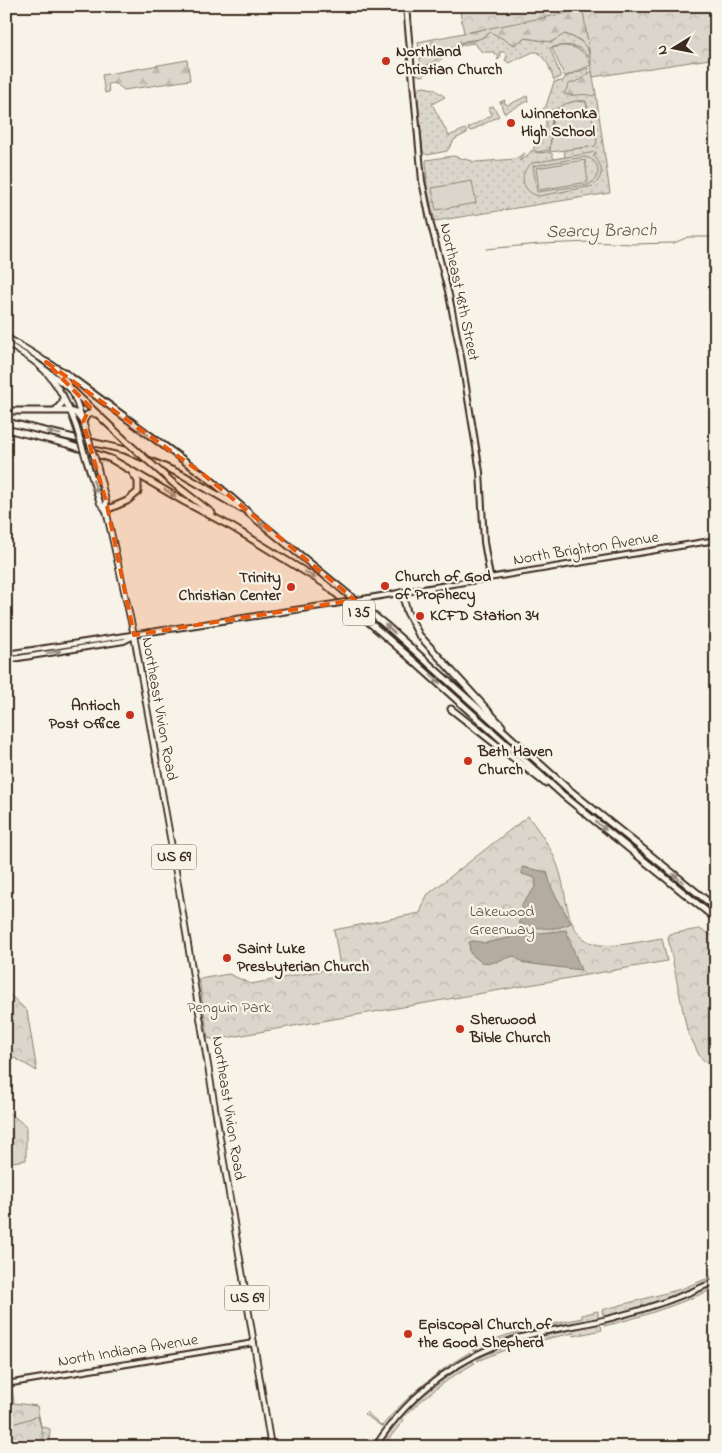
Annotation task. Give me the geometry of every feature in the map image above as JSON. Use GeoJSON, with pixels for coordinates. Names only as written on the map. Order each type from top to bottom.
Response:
{"type":"FeatureCollection","features":[{"type":"Feature","properties":{"kind":"highway"},"geometry":{"type":"LineString","coordinates":[[46,362],[65,373],[203,474],[250,515]]}},
{"type":"Feature","properties":{"kind":"highway"},"geometry":{"type":"LineString","coordinates":[[41,367],[72,390],[128,443],[198,504],[232,527]]}},
{"type":"Feature","properties":{"kind":"highway"},"geometry":{"type":"LineString","coordinates":[[55,411],[60,407],[63,396]]}},
{"type":"Feature","properties":{"kind":"highway"},"geometry":{"type":"LineString","coordinates":[[6,411],[70,411],[76,413],[84,425]]}},
{"type":"Feature","properties":{"kind":"highway"},"geometry":{"type":"LineString","coordinates":[[84,425],[85,416],[90,413],[96,414]]}},
{"type":"Feature","properties":{"kind":"highway","name":"I 35"},"geometry":{"type":"LineString","coordinates":[[6,422],[125,450],[183,475],[250,515],[388,627],[567,788],[716,908]]}},
{"type":"Feature","properties":{"kind":"highway","name":"I 35"},"geometry":{"type":"LineString","coordinates":[[6,429],[68,444],[111,459],[184,502],[232,527],[325,584],[563,795],[716,919]]}},
{"type":"Feature","properties":{"kind":"highway"},"geometry":{"type":"LineString","coordinates":[[106,510],[127,501],[138,492],[138,481],[128,468]]}},
{"type":"Feature","properties":{"kind":"highway"},"geometry":{"type":"LineString","coordinates":[[402,592],[407,612],[419,635],[518,744]]}},
{"type":"Feature","properties":{"kind":"highway"},"geometry":{"type":"LineString","coordinates":[[451,709],[552,789],[563,795]]}},
{"type":"Feature","properties":{"kind":"main road","name":"Northeast 48th Street"},"geometry":{"type":"LineString","coordinates":[[406,8],[421,173],[431,225],[449,295],[463,371],[480,472],[484,542],[490,577]]}},
{"type":"Feature","properties":{"kind":"main road","name":"Northeast Vivion Road"},"geometry":{"type":"LineString","coordinates":[[6,337],[46,362],[72,390],[97,465],[106,501],[106,510],[134,636],[186,931],[271,1447]]}},
{"type":"Feature","properties":{"kind":"main road","name":"Northeast Vivion Road"},"geometry":{"type":"LineString","coordinates":[[6,343],[41,367],[63,396],[76,426],[100,503],[106,510]]}},
{"type":"Feature","properties":{"kind":"main road","name":"North Brighton Avenue"},"geometry":{"type":"LineString","coordinates":[[6,654],[334,604],[716,540]]}},
{"type":"Feature","properties":{"kind":"main road","name":"North Brighton Avenue"},"geometry":{"type":"LineString","coordinates":[[6,660],[124,641],[134,636]]}},
{"type":"Feature","properties":{"kind":"main road"},"geometry":{"type":"LineString","coordinates":[[375,1447],[400,1413],[427,1387],[453,1368],[489,1349],[532,1334],[634,1312],[716,1281]]}},
{"type":"Feature","properties":{"kind":"main road","name":"North Indiana Avenue"},"geometry":{"type":"LineString","coordinates":[[6,1384],[254,1343]]}},
{"type":"Feature","properties":{"kind":"highlighted area"},"geometry":{"type":"Polygon","coordinates":[[[46,362],[203,474],[355,600],[134,635],[106,501],[83,422],[90,407],[46,362]]]}},
{"type":"Feature","properties":{"kind":"green space"},"geometry":{"type":"Polygon","coordinates":[[[459,6],[716,6],[716,58],[593,77],[583,10],[464,33],[459,6]]]}},
{"type":"Feature","properties":{"kind":"green space"},"geometry":{"type":"Polygon","coordinates":[[[584,9],[589,51],[580,40],[565,34],[551,42],[525,38],[514,45],[491,32],[479,39],[465,41],[451,48],[432,63],[421,68],[418,42],[584,9]]]}},
{"type":"Feature","properties":{"kind":"green space"},"geometry":{"type":"Polygon","coordinates":[[[491,32],[514,44],[525,38],[551,42],[564,34],[575,38],[586,46],[591,62],[584,52],[574,46],[550,48],[561,77],[554,80],[548,64],[538,52],[533,52],[509,63],[505,60],[507,56],[505,52],[499,52],[501,57],[498,60],[497,54],[495,55],[494,52],[482,52],[474,43],[466,44],[453,50],[426,74],[423,76],[417,75],[416,67],[426,66],[454,46],[477,40],[491,32]]]}},
{"type":"Feature","properties":{"kind":"green space"},"geometry":{"type":"Polygon","coordinates":[[[561,46],[580,50],[591,65],[566,76],[564,75],[552,48],[561,46]]]}},
{"type":"Feature","properties":{"kind":"green space"},"geometry":{"type":"Polygon","coordinates":[[[187,60],[190,80],[124,90],[117,85],[108,84],[109,92],[105,93],[102,75],[187,60]]]}},
{"type":"Feature","properties":{"kind":"green space"},"geometry":{"type":"Polygon","coordinates":[[[588,68],[591,95],[596,94],[610,193],[435,221],[427,187],[426,160],[453,156],[476,162],[515,159],[525,153],[519,161],[532,150],[537,153],[548,152],[552,154],[554,159],[565,157],[564,150],[595,146],[586,101],[574,101],[549,110],[552,111],[550,150],[537,152],[533,148],[544,134],[546,123],[545,110],[542,110],[546,106],[554,82],[563,81],[565,77],[588,68]]]}},
{"type":"Feature","properties":{"kind":"green space"},"geometry":{"type":"Polygon","coordinates":[[[592,71],[596,94],[593,96],[564,94],[569,84],[580,80],[592,71]]]}},
{"type":"Feature","properties":{"kind":"green space"},"geometry":{"type":"Polygon","coordinates":[[[424,87],[434,89],[445,97],[432,104],[449,136],[465,129],[467,131],[467,133],[455,139],[447,151],[427,155],[423,152],[417,91],[424,87]]]}},
{"type":"Feature","properties":{"kind":"green space"},"geometry":{"type":"Polygon","coordinates":[[[527,96],[528,101],[504,113],[500,102],[505,100],[504,103],[508,105],[527,96]]]}},
{"type":"Feature","properties":{"kind":"green space"},"geometry":{"type":"Polygon","coordinates":[[[576,101],[586,102],[588,112],[592,117],[597,143],[595,146],[550,152],[553,113],[565,104],[576,101]]]}},
{"type":"Feature","properties":{"kind":"green space"},"geometry":{"type":"Polygon","coordinates":[[[493,106],[499,116],[471,131],[469,130],[468,128],[492,115],[489,108],[493,106]]]}},
{"type":"Feature","properties":{"kind":"green space"},"geometry":{"type":"Polygon","coordinates":[[[596,152],[596,155],[593,156],[601,167],[601,175],[593,186],[539,196],[533,194],[525,187],[524,172],[532,163],[596,152]],[[584,157],[533,166],[537,192],[587,185],[592,182],[596,179],[598,170],[597,165],[590,158],[584,157]]]}},
{"type":"Feature","properties":{"kind":"green space"},"geometry":{"type":"Polygon","coordinates":[[[585,160],[588,182],[539,190],[536,168],[585,160]]]}},
{"type":"Feature","properties":{"kind":"green space"},"geometry":{"type":"Polygon","coordinates":[[[472,181],[476,203],[436,210],[432,188],[472,181]]]}},
{"type":"Feature","properties":{"kind":"green space","name":"Lakewood Greenway"},"geometry":{"type":"Polygon","coordinates":[[[528,816],[547,843],[554,857],[563,883],[570,917],[580,935],[589,942],[600,945],[623,944],[662,938],[667,961],[215,1040],[208,1038],[199,979],[229,974],[251,984],[340,967],[334,930],[420,913],[427,895],[528,816]]]}},
{"type":"Feature","properties":{"kind":"green space"},"geometry":{"type":"Polygon","coordinates":[[[699,929],[716,937],[716,1070],[700,1057],[687,1030],[668,938],[670,934],[699,929]]]}},
{"type":"Feature","properties":{"kind":"green space"},"geometry":{"type":"Polygon","coordinates":[[[6,991],[27,1011],[37,1071],[13,1057],[6,1062],[6,991]]]}},
{"type":"Feature","properties":{"kind":"green space"},"geometry":{"type":"Polygon","coordinates":[[[6,1110],[26,1126],[26,1160],[6,1163],[6,1110]]]}},
{"type":"Feature","properties":{"kind":"green space"},"geometry":{"type":"Polygon","coordinates":[[[716,1275],[716,1278],[658,1301],[624,1312],[603,1315],[602,1310],[681,1289],[716,1275]]]}},
{"type":"Feature","properties":{"kind":"green space"},"geometry":{"type":"Polygon","coordinates":[[[716,1285],[716,1288],[675,1305],[633,1319],[604,1326],[606,1323],[660,1307],[716,1285]]]}},
{"type":"Feature","properties":{"kind":"green space"},"geometry":{"type":"Polygon","coordinates":[[[598,1311],[598,1318],[527,1333],[475,1352],[472,1350],[498,1338],[582,1318],[582,1315],[598,1311]]]}},
{"type":"Feature","properties":{"kind":"green space"},"geometry":{"type":"Polygon","coordinates":[[[599,1324],[602,1330],[574,1336],[573,1333],[515,1346],[477,1361],[493,1351],[523,1341],[599,1324]]]}},
{"type":"Feature","properties":{"kind":"green space"},"geometry":{"type":"Polygon","coordinates":[[[470,1352],[470,1355],[426,1384],[384,1428],[364,1414],[366,1412],[382,1426],[423,1385],[470,1352]]]}},
{"type":"Feature","properties":{"kind":"green space"},"geometry":{"type":"Polygon","coordinates":[[[472,1361],[475,1363],[446,1381],[411,1410],[382,1447],[379,1447],[398,1421],[420,1399],[472,1361]]]}},
{"type":"Feature","properties":{"kind":"green space"},"geometry":{"type":"Polygon","coordinates":[[[12,1387],[14,1403],[37,1406],[41,1426],[50,1429],[49,1447],[11,1447],[9,1433],[6,1433],[6,1388],[12,1387]]]}},
{"type":"Feature","properties":{"kind":"shaded area"},"geometry":{"type":"Polygon","coordinates":[[[522,867],[547,872],[552,889],[571,923],[558,928],[538,928],[518,923],[525,911],[521,906],[536,886],[535,878],[522,874],[522,867]]]}},
{"type":"Feature","properties":{"kind":"shaded area"},"geometry":{"type":"Polygon","coordinates":[[[566,930],[581,970],[524,963],[514,956],[491,963],[481,962],[470,953],[469,942],[485,943],[522,935],[566,930]]]}},
{"type":"Feature","properties":{"kind":"waterway","name":"Searcy Branch"},"geometry":{"type":"LineString","coordinates":[[486,249],[591,242],[632,244],[674,243],[688,237],[716,237]]}},
{"type":"Feature","properties":{"kind":"waterway"},"geometry":{"type":"LineString","coordinates":[[16,1423],[38,1416],[43,1435],[43,1447]]}},
{"type":"Feature","properties":{"kind":"waterway"},"geometry":{"type":"LineString","coordinates":[[6,1426],[12,1424]]}},
{"type":"Feature","properties":{"kind":"place","name":"Northland Christian Church"},"geometry":{"type":"Point","coordinates":[386,61]}},
{"type":"Feature","properties":{"kind":"place","name":"Winnetonka High School"},"geometry":{"type":"Point","coordinates":[511,123]}},
{"type":"Feature","properties":{"kind":"place","name":"Church of God of Prophecy"},"geometry":{"type":"Point","coordinates":[385,586]}},
{"type":"Feature","properties":{"kind":"place","name":"Trinity Christian Center"},"geometry":{"type":"Point","coordinates":[291,587]}},
{"type":"Feature","properties":{"kind":"place","name":"KCFD Station 34"},"geometry":{"type":"Point","coordinates":[420,616]}},
{"type":"Feature","properties":{"kind":"place","name":"Antioch Post Office"},"geometry":{"type":"Point","coordinates":[130,715]}},
{"type":"Feature","properties":{"kind":"place","name":"Beth Haven Church"},"geometry":{"type":"Point","coordinates":[468,761]}},
{"type":"Feature","properties":{"kind":"place","name":"Saint Luke Presbyterian Church"},"geometry":{"type":"Point","coordinates":[227,958]}},
{"type":"Feature","properties":{"kind":"place","name":"Sherwood Bible Church"},"geometry":{"type":"Point","coordinates":[460,1029]}},
{"type":"Feature","properties":{"kind":"place","name":"Episcopal Church of the Good Shepherd"},"geometry":{"type":"Point","coordinates":[408,1334]}},
{"type":"Feature","properties":{"kind":"park label","name":"Penguin Park"},"geometry":{"type":"Point","coordinates":[229,1008]}}]}
